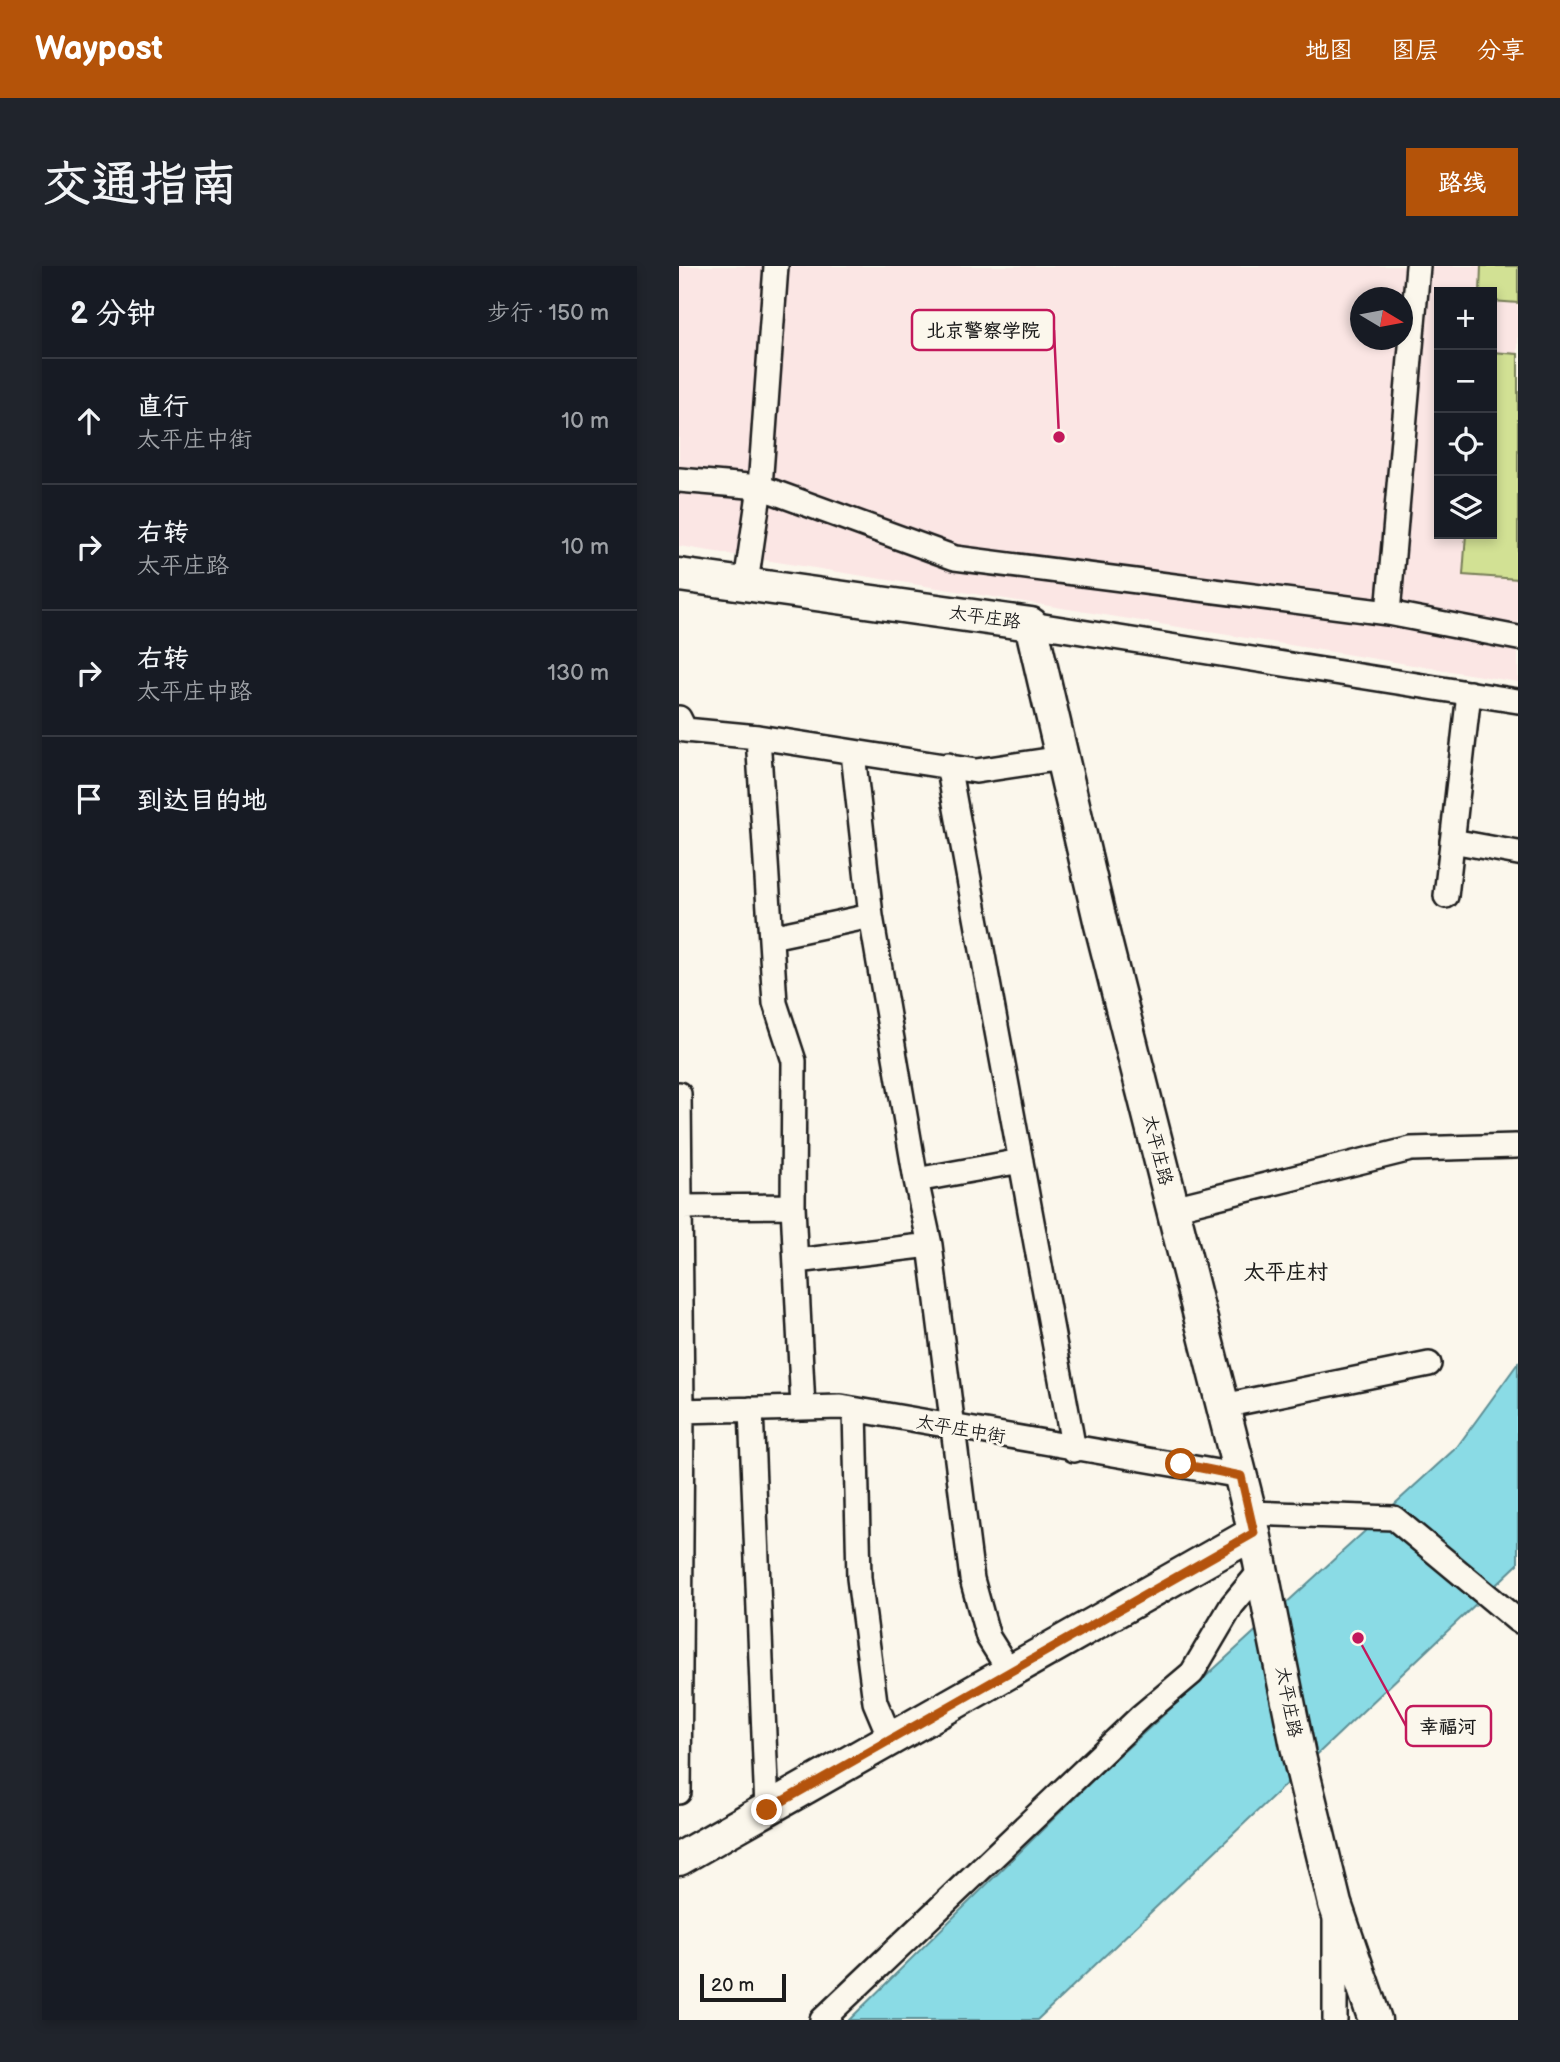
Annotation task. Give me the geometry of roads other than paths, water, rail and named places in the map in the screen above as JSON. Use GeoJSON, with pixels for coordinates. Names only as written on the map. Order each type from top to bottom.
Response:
{"type":"FeatureCollection","features":[{"type":"Feature","properties":{"kind":"street"},"geometry":{"type":"LineString","coordinates":[[747,583],[760,487],[776,266]]}},
{"type":"Feature","properties":{"kind":"street"},"geometry":{"type":"LineString","coordinates":[[1388,613],[1418,266]]}},
{"type":"Feature","properties":{"kind":"street"},"geometry":{"type":"LineString","coordinates":[[679,480],[760,487],[955,558],[1388,613],[1518,638]]}},
{"type":"Feature","properties":{"kind":"street","name":"太平庄路"},"geometry":{"type":"LineString","coordinates":[[679,575],[1031,624],[1241,1476],[1299,1756],[1335,1904],[1375,2020]]}},
{"type":"Feature","properties":{"kind":"street"},"geometry":{"type":"LineString","coordinates":[[1031,624],[1518,701]]}},
{"type":"Feature","properties":{"kind":"street"},"geometry":{"type":"LineString","coordinates":[[1446,896],[1469,693]]}},
{"type":"Feature","properties":{"kind":"street"},"geometry":{"type":"LineString","coordinates":[[681,728],[758,737],[976,771],[1062,758]]}},
{"type":"Feature","properties":{"kind":"street"},"geometry":{"type":"LineString","coordinates":[[758,737],[775,1003],[793,1061],[793,1206],[803,1408]]}},
{"type":"Feature","properties":{"kind":"street"},"geometry":{"type":"LineString","coordinates":[[853,753],[871,916],[916,1180],[930,1245],[972,1579],[988,1637],[1010,1672]]}},
{"type":"Feature","properties":{"kind":"street"},"geometry":{"type":"LineString","coordinates":[[948,765],[1073,1450]]}},
{"type":"Feature","properties":{"kind":"street"},"geometry":{"type":"LineString","coordinates":[[1452,841],[1518,853]]}},
{"type":"Feature","properties":{"kind":"street"},"geometry":{"type":"LineString","coordinates":[[771,937],[871,916]]}},
{"type":"Feature","properties":{"kind":"street"},"geometry":{"type":"LineString","coordinates":[[679,1094],[679,1792]]}},
{"type":"Feature","properties":{"kind":"street"},"geometry":{"type":"LineString","coordinates":[[1173,1208],[1412,1149],[1517,1144]]}},
{"type":"Feature","properties":{"kind":"street"},"geometry":{"type":"LineString","coordinates":[[916,1180],[1021,1161]]}},
{"type":"Feature","properties":{"kind":"street"},"geometry":{"type":"LineString","coordinates":[[681,1207],[793,1206]]}},
{"type":"Feature","properties":{"kind":"street"},"geometry":{"type":"LineString","coordinates":[[797,1261],[930,1245]]}},
{"type":"Feature","properties":{"kind":"street"},"geometry":{"type":"LineString","coordinates":[[1223,1406],[1429,1364]]}},
{"type":"Feature","properties":{"kind":"street","name":"太平庄中街"},"geometry":{"type":"LineString","coordinates":[[680,1411],[803,1408],[855,1410],[1073,1450],[1181,1464],[1241,1476]]}},
{"type":"Feature","properties":{"kind":"street"},"geometry":{"type":"LineString","coordinates":[[751,1409],[767,1810]]}},
{"type":"Feature","properties":{"kind":"street"},"geometry":{"type":"LineString","coordinates":[[855,1410],[859,1578],[875,1702],[891,1740]]}},
{"type":"Feature","properties":{"kind":"street"},"geometry":{"type":"LineString","coordinates":[[679,1859],[1010,1672],[1252,1523],[1394,1518],[1516,1620]]}},
{"type":"Feature","properties":{"kind":"street"},"geometry":{"type":"LineString","coordinates":[[822,2020],[1141,1716],[1192,1673],[1232,1605],[1265,1583]]}},
{"type":"Feature","properties":{"kind":"street"},"geometry":{"type":"LineString","coordinates":[[1335,1904],[1335,2020]]}},
{"type":"Feature","properties":{"kind":"water"},"geometry":{"type":"Polygon","coordinates":[[[1518,1363],[1518,1564],[1037,2020],[849,2020],[1100,1773],[1457,1447],[1518,1363]]]}},
{"type":"Feature","properties":{"kind":"place","name":"北京警察学院"},"geometry":{"type":"Point","coordinates":[1059,437]}},
{"type":"Feature","properties":{"kind":"place","name":"幸福河"},"geometry":{"type":"Point","coordinates":[1358,1638]}},
{"type":"Feature","properties":{"kind":"district","name":"太平庄村"},"geometry":{"type":"Point","coordinates":[1286,1272]}}]}
